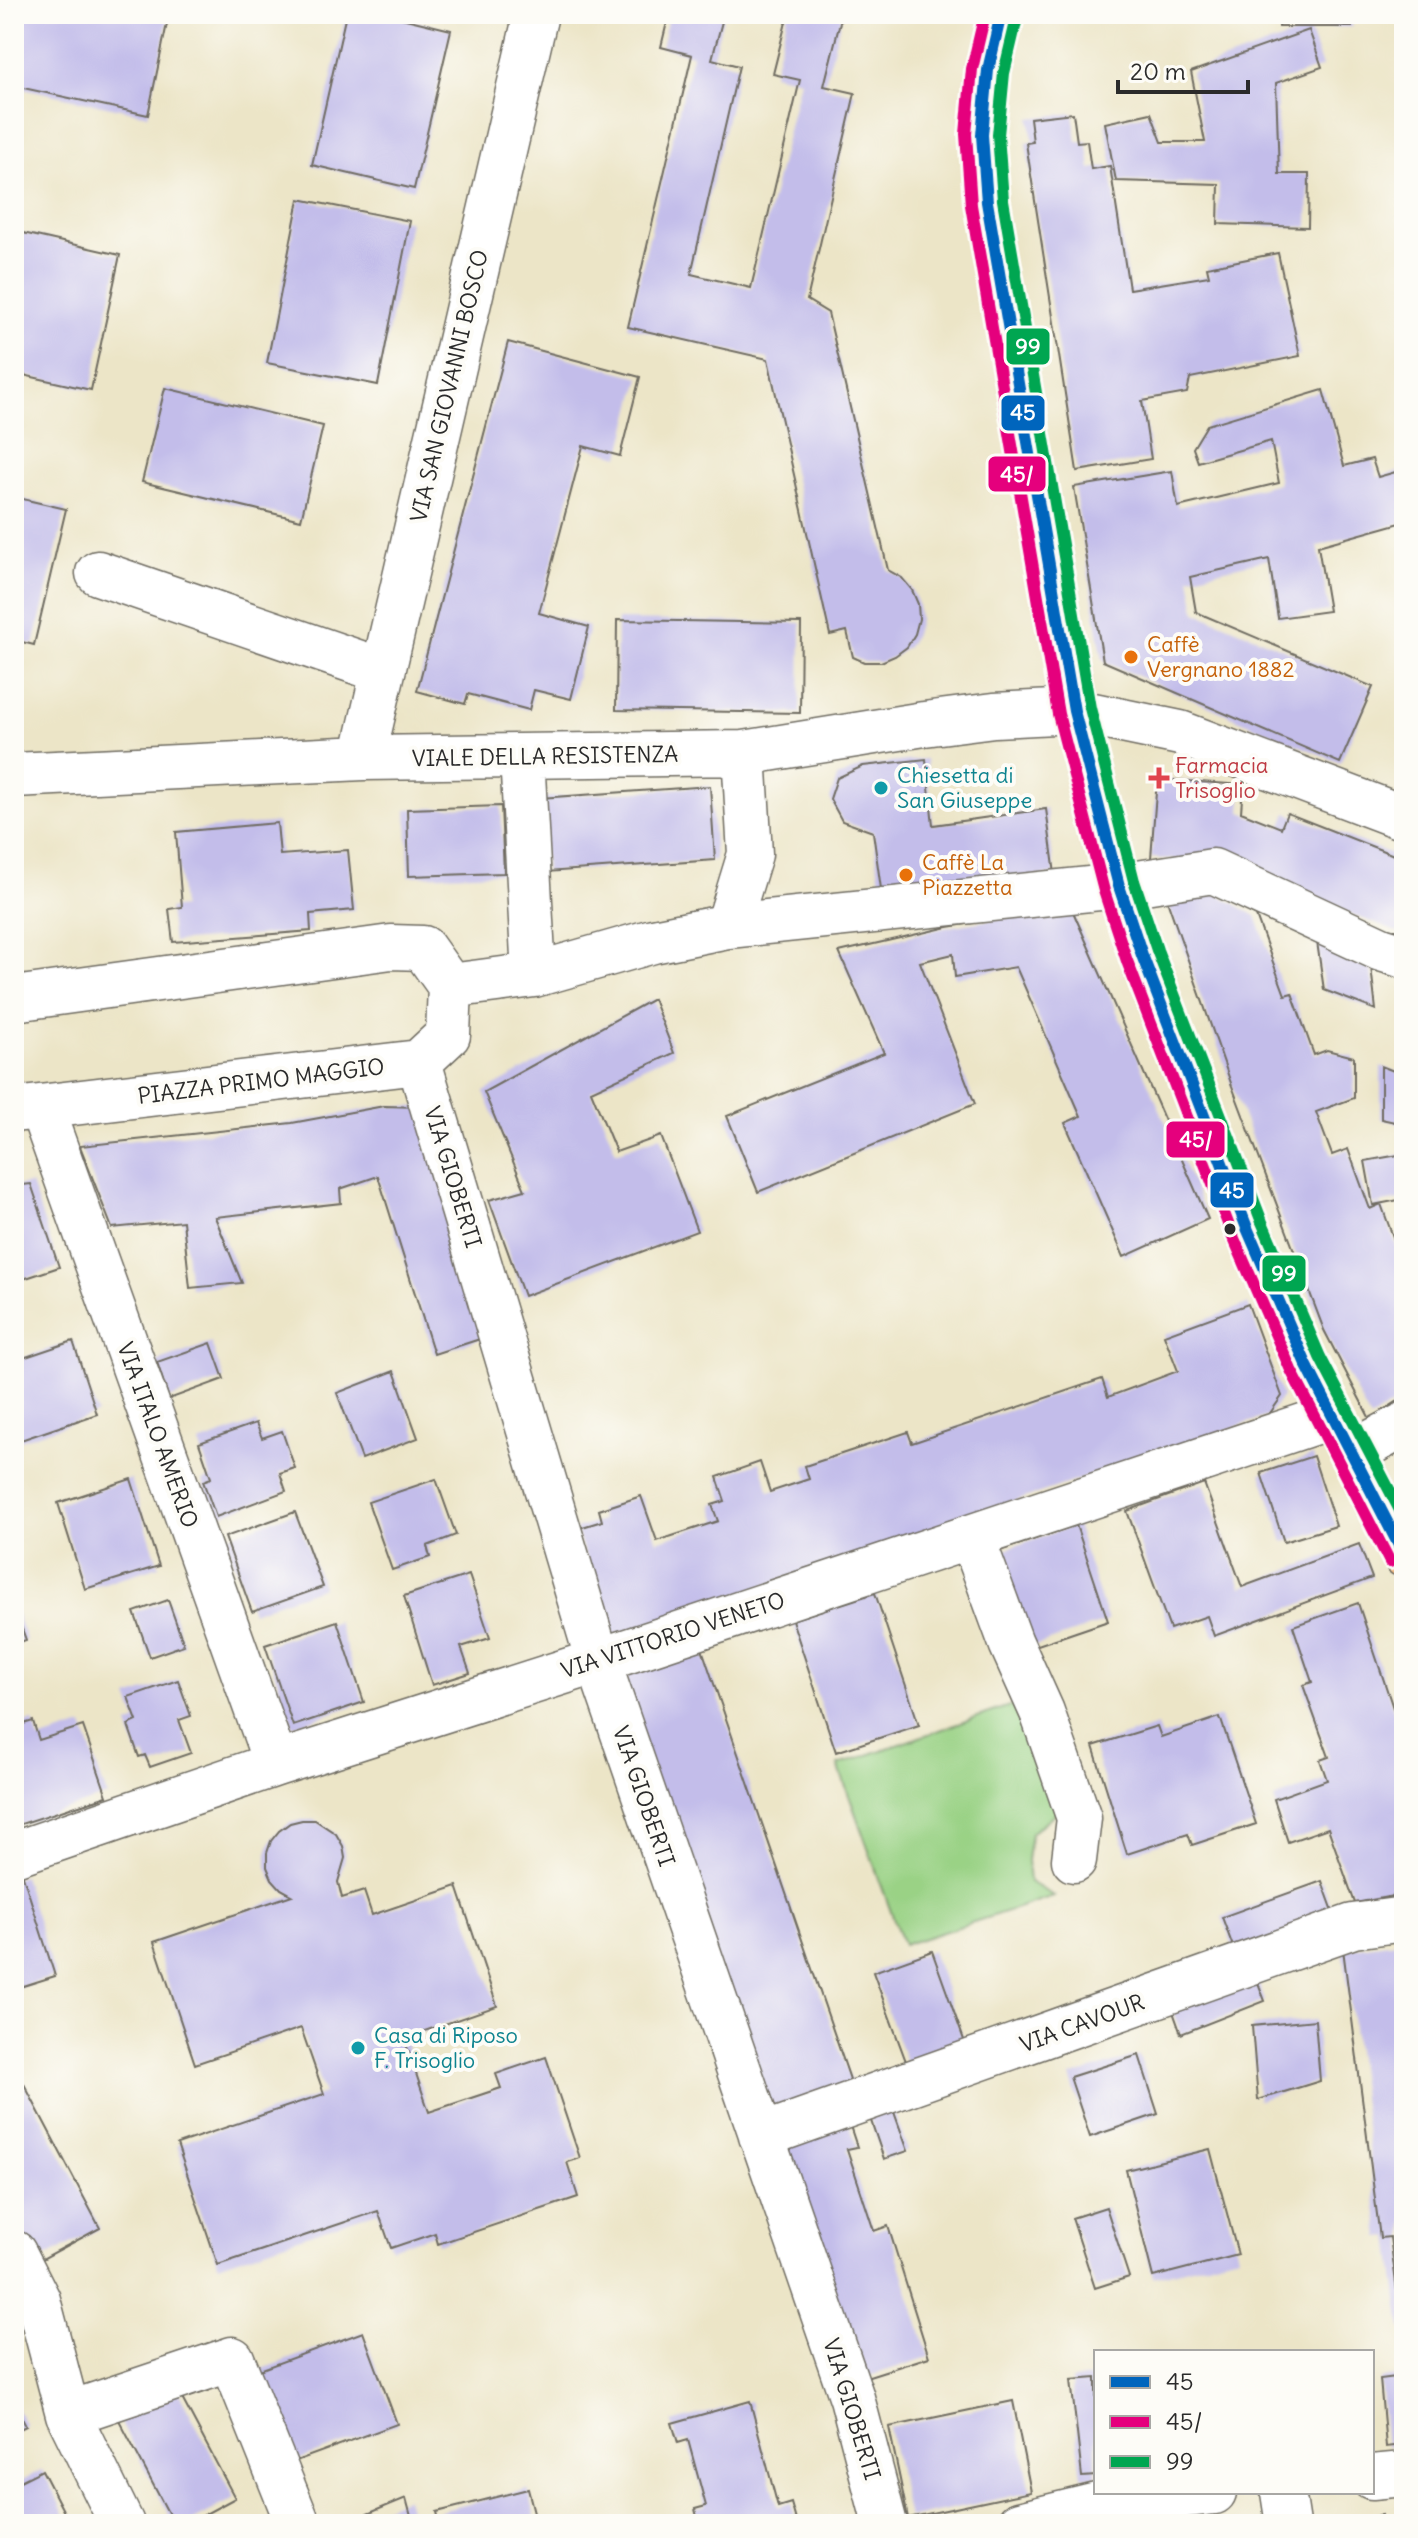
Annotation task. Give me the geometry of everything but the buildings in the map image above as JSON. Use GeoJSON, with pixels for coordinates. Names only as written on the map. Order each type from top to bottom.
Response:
{"type":"FeatureCollection","features":[{"type":"Feature","properties":{"kind":"main road"},"geometry":{"type":"LineString","coordinates":[[1001,14],[988,70],[982,135],[987,202],[1074,711],[1119,886],[1142,955],[1247,1228],[1306,1364],[1404,1555]]}},
{"type":"Feature","properties":{"kind":"street","name":"VIA SAN GIOVANNI BOSCO"},"geometry":{"type":"LineString","coordinates":[[363,758],[536,14]]}},
{"type":"Feature","properties":{"kind":"street"},"geometry":{"type":"LineString","coordinates":[[98,573],[383,671]]}},
{"type":"Feature","properties":{"kind":"street","name":"VIALE DELLA RESISTENZA"},"geometry":{"type":"LineString","coordinates":[[14,775],[363,758],[744,753],[937,722],[994,715],[1074,711],[1180,733],[1404,818]]}},
{"type":"Feature","properties":{"kind":"street"},"geometry":{"type":"LineString","coordinates":[[728,926],[750,854],[744,753]]}},
{"type":"Feature","properties":{"kind":"street"},"geometry":{"type":"LineString","coordinates":[[522,756],[534,975]]}},
{"type":"Feature","properties":{"kind":"street"},"geometry":{"type":"LineString","coordinates":[[450,986],[534,975],[653,941],[728,926],[1119,886],[1213,871],[1381,949],[1404,956]]}},
{"type":"Feature","properties":{"kind":"street"},"geometry":{"type":"LineString","coordinates":[[14,999],[391,947],[423,948],[450,986],[448,1035],[419,1062]]}},
{"type":"Feature","properties":{"kind":"street","name":"PIAZZA PRIMO MAGGIO"},"geometry":{"type":"LineString","coordinates":[[27,1108],[419,1062]]}},
{"type":"Feature","properties":{"kind":"street","name":"VIA GIOBERTI"},"geometry":{"type":"LineString","coordinates":[[419,1062],[598,1661],[852,2398],[885,2524]]}},
{"type":"Feature","properties":{"kind":"street","name":"VIA ITALO AMERIO"},"geometry":{"type":"LineString","coordinates":[[27,1108],[276,1764]]}},
{"type":"Feature","properties":{"kind":"street","name":"VIA VITTORIO VENETO"},"geometry":{"type":"LineString","coordinates":[[14,1854],[276,1764],[972,1537],[1342,1435],[1404,1425]]}},
{"type":"Feature","properties":{"kind":"street"},"geometry":{"type":"LineString","coordinates":[[972,1537],[1011,1643],[1042,1712],[1079,1818],[1074,1860]]}},
{"type":"Feature","properties":{"kind":"street","name":"VIA CAVOUR"},"geometry":{"type":"LineString","coordinates":[[761,2136],[1353,1926],[1404,1919]]}},
{"type":"Feature","properties":{"kind":"street"},"geometry":{"type":"LineString","coordinates":[[14,2253],[38,2300],[68,2414],[122,2524]]}},
{"type":"Feature","properties":{"kind":"street"},"geometry":{"type":"LineString","coordinates":[[68,2414],[232,2359],[298,2524]]}},
{"type":"Feature","properties":{"kind":"street"},"geometry":{"type":"LineString","coordinates":[[1374,2477],[1404,2474]]}},
{"type":"Feature","properties":{"kind":"street"},"geometry":{"type":"LineString","coordinates":[[1019,2524],[1105,2503],[1194,2494]]}},
{"type":"Feature","properties":{"kind":"street"},"geometry":{"type":"LineString","coordinates":[[1283,2494],[1288,2524]]}},
{"type":"Feature","properties":{"kind":"green space"},"geometry":{"type":"Polygon","coordinates":[[[1021,1702],[1058,1811],[1031,1833],[1027,1860],[1029,1882],[1054,1896],[903,1945],[838,1765],[1021,1702]]]}},
{"type":"Feature","properties":{"kind":"transit line","name":"45/"},"geometry":{"type":"LineString","coordinates":[[985,14],[972,69],[966,134],[971,205],[1058,714],[1104,891],[1127,961],[1232,1234],[1291,1370],[1390,1562]]}},
{"type":"Feature","properties":{"kind":"transit line","name":"45"},"geometry":{"type":"LineString","coordinates":[[1001,14],[988,70],[982,135],[987,202],[1074,711],[1119,886],[1142,955],[1247,1228],[1306,1364],[1404,1555]]}},
{"type":"Feature","properties":{"kind":"transit line","name":"99"},"geometry":{"type":"LineString","coordinates":[[1017,18],[1004,73],[998,135],[1003,200],[1090,708],[1134,881],[1157,950],[1262,1222],[1320,1357],[1404,1518]]}},
{"type":"Feature","properties":{"kind":"place","name":"Caffè Vergnano 1882"},"geometry":{"type":"Point","coordinates":[1131,657]}},
{"type":"Feature","properties":{"kind":"place","name":"Farmacia Trisoglio"},"geometry":{"type":"Point","coordinates":[1159,778]}},
{"type":"Feature","properties":{"kind":"place","name":"Chiesetta di San Giuseppe"},"geometry":{"type":"Point","coordinates":[881,788]}},
{"type":"Feature","properties":{"kind":"place","name":"Caffè La Piazzetta"},"geometry":{"type":"Point","coordinates":[906,875]}},
{"type":"Feature","properties":{"kind":"place","name":"Casa di Riposo F. Trisoglio"},"geometry":{"type":"Point","coordinates":[358,2048]}}]}
